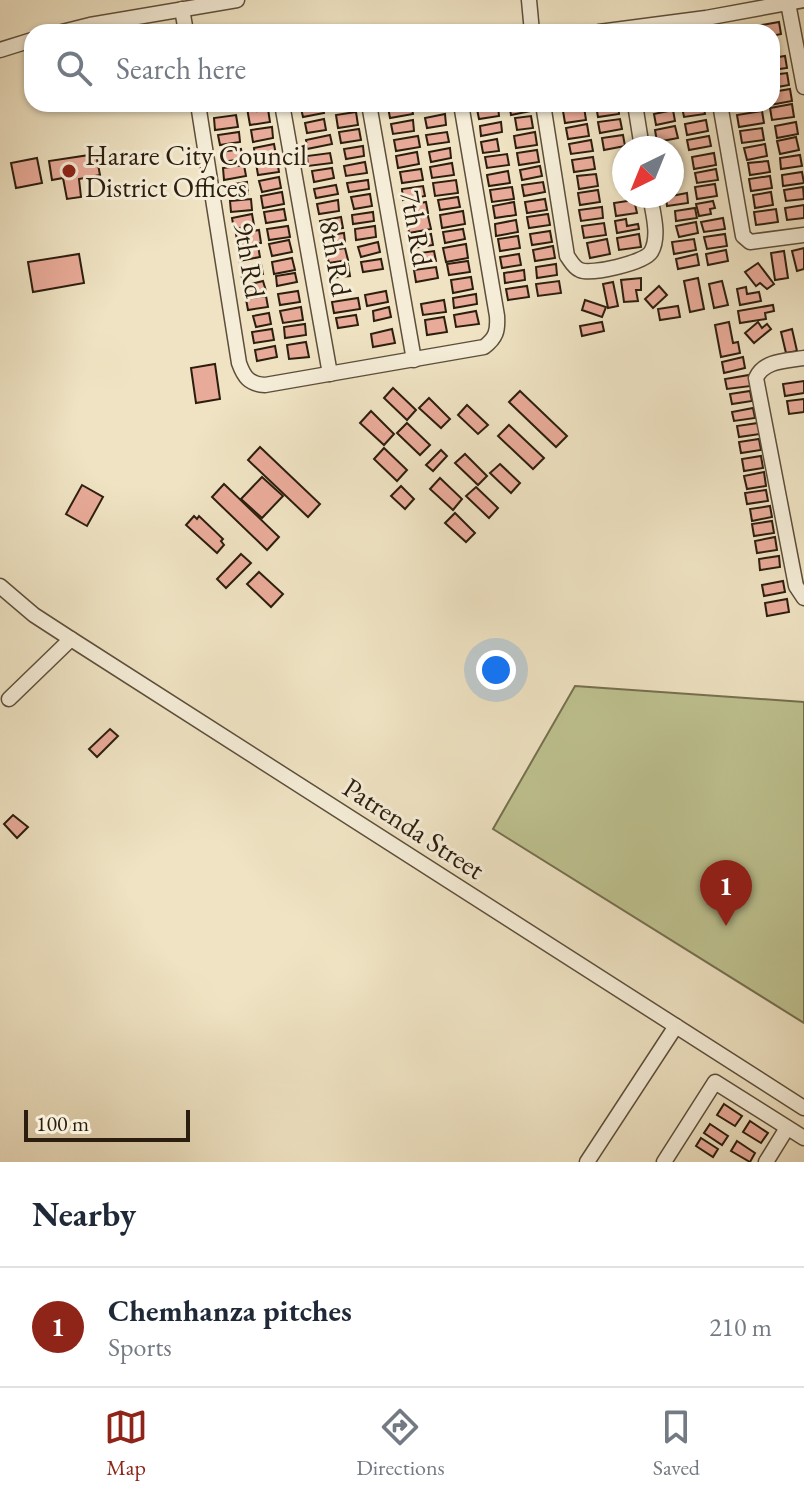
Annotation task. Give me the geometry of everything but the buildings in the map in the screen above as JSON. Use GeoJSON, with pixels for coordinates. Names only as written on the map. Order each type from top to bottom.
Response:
{"type":"FeatureCollection","features":[{"type":"Feature","properties":{"kind":"street"},"geometry":{"type":"LineString","coordinates":[[104,24],[237,0]]}},
{"type":"Feature","properties":{"kind":"street"},"geometry":{"type":"LineString","coordinates":[[529,0],[531,24]]}},
{"type":"Feature","properties":{"kind":"street"},"geometry":{"type":"LineString","coordinates":[[711,24],[804,0]]}},
{"type":"Feature","properties":{"kind":"street"},"geometry":{"type":"LineString","coordinates":[[788,3],[804,87]]}},
{"type":"Feature","properties":{"kind":"street"},"geometry":{"type":"LineString","coordinates":[[182,9],[185,24]]}},
{"type":"Feature","properties":{"kind":"street"},"geometry":{"type":"LineString","coordinates":[[0,50],[24,42]]}},
{"type":"Feature","properties":{"kind":"street","name":"9th Rd"},"geometry":{"type":"LineString","coordinates":[[199,112],[239,363],[244,376],[256,385],[265,385],[330,374]]}},
{"type":"Feature","properties":{"kind":"street","name":"8th Rd"},"geometry":{"type":"LineString","coordinates":[[283,112],[330,374]]}},
{"type":"Feature","properties":{"kind":"street","name":"7th Rd"},"geometry":{"type":"LineString","coordinates":[[370,112],[414,360]]}},
{"type":"Feature","properties":{"kind":"street"},"geometry":{"type":"LineString","coordinates":[[330,374],[484,347],[498,332],[462,112]]}},
{"type":"Feature","properties":{"kind":"street"},"geometry":{"type":"LineString","coordinates":[[544,112],[567,256],[573,265],[590,271],[639,261],[647,256],[653,249],[655,237],[651,208]]}},
{"type":"Feature","properties":{"kind":"street"},"geometry":{"type":"LineString","coordinates":[[636,112],[640,136]]}},
{"type":"Feature","properties":{"kind":"street"},"geometry":{"type":"LineString","coordinates":[[721,112],[743,236],[750,242],[804,235]]}},
{"type":"Feature","properties":{"kind":"street"},"geometry":{"type":"LineString","coordinates":[[804,358],[766,365],[756,378],[796,586],[804,598]]}},
{"type":"Feature","properties":{"kind":"street","name":"Patrenda Street"},"geometry":{"type":"LineString","coordinates":[[0,586],[34,615],[804,1108]]}},
{"type":"Feature","properties":{"kind":"street"},"geometry":{"type":"LineString","coordinates":[[9,699],[71,639]]}},
{"type":"Feature","properties":{"kind":"street"},"geometry":{"type":"LineString","coordinates":[[587,1162],[676,1026]]}},
{"type":"Feature","properties":{"kind":"street"},"geometry":{"type":"LineString","coordinates":[[664,1162],[715,1082],[804,1138]]}},
{"type":"Feature","properties":{"kind":"street"},"geometry":{"type":"LineString","coordinates":[[766,1162],[787,1128]]}},
{"type":"Feature","properties":{"kind":"green space"},"geometry":{"type":"Polygon","coordinates":[[[575,686],[804,702],[804,1023],[493,829],[575,686]]]}},
{"type":"Feature","properties":{"kind":"place","name":"Harare City Council District Offices"},"geometry":{"type":"Point","coordinates":[69,171]}},
{"type":"Feature","properties":{"kind":"place","name":"Chemhanza pitches"},"geometry":{"type":"Point","coordinates":[726,926]}}]}
